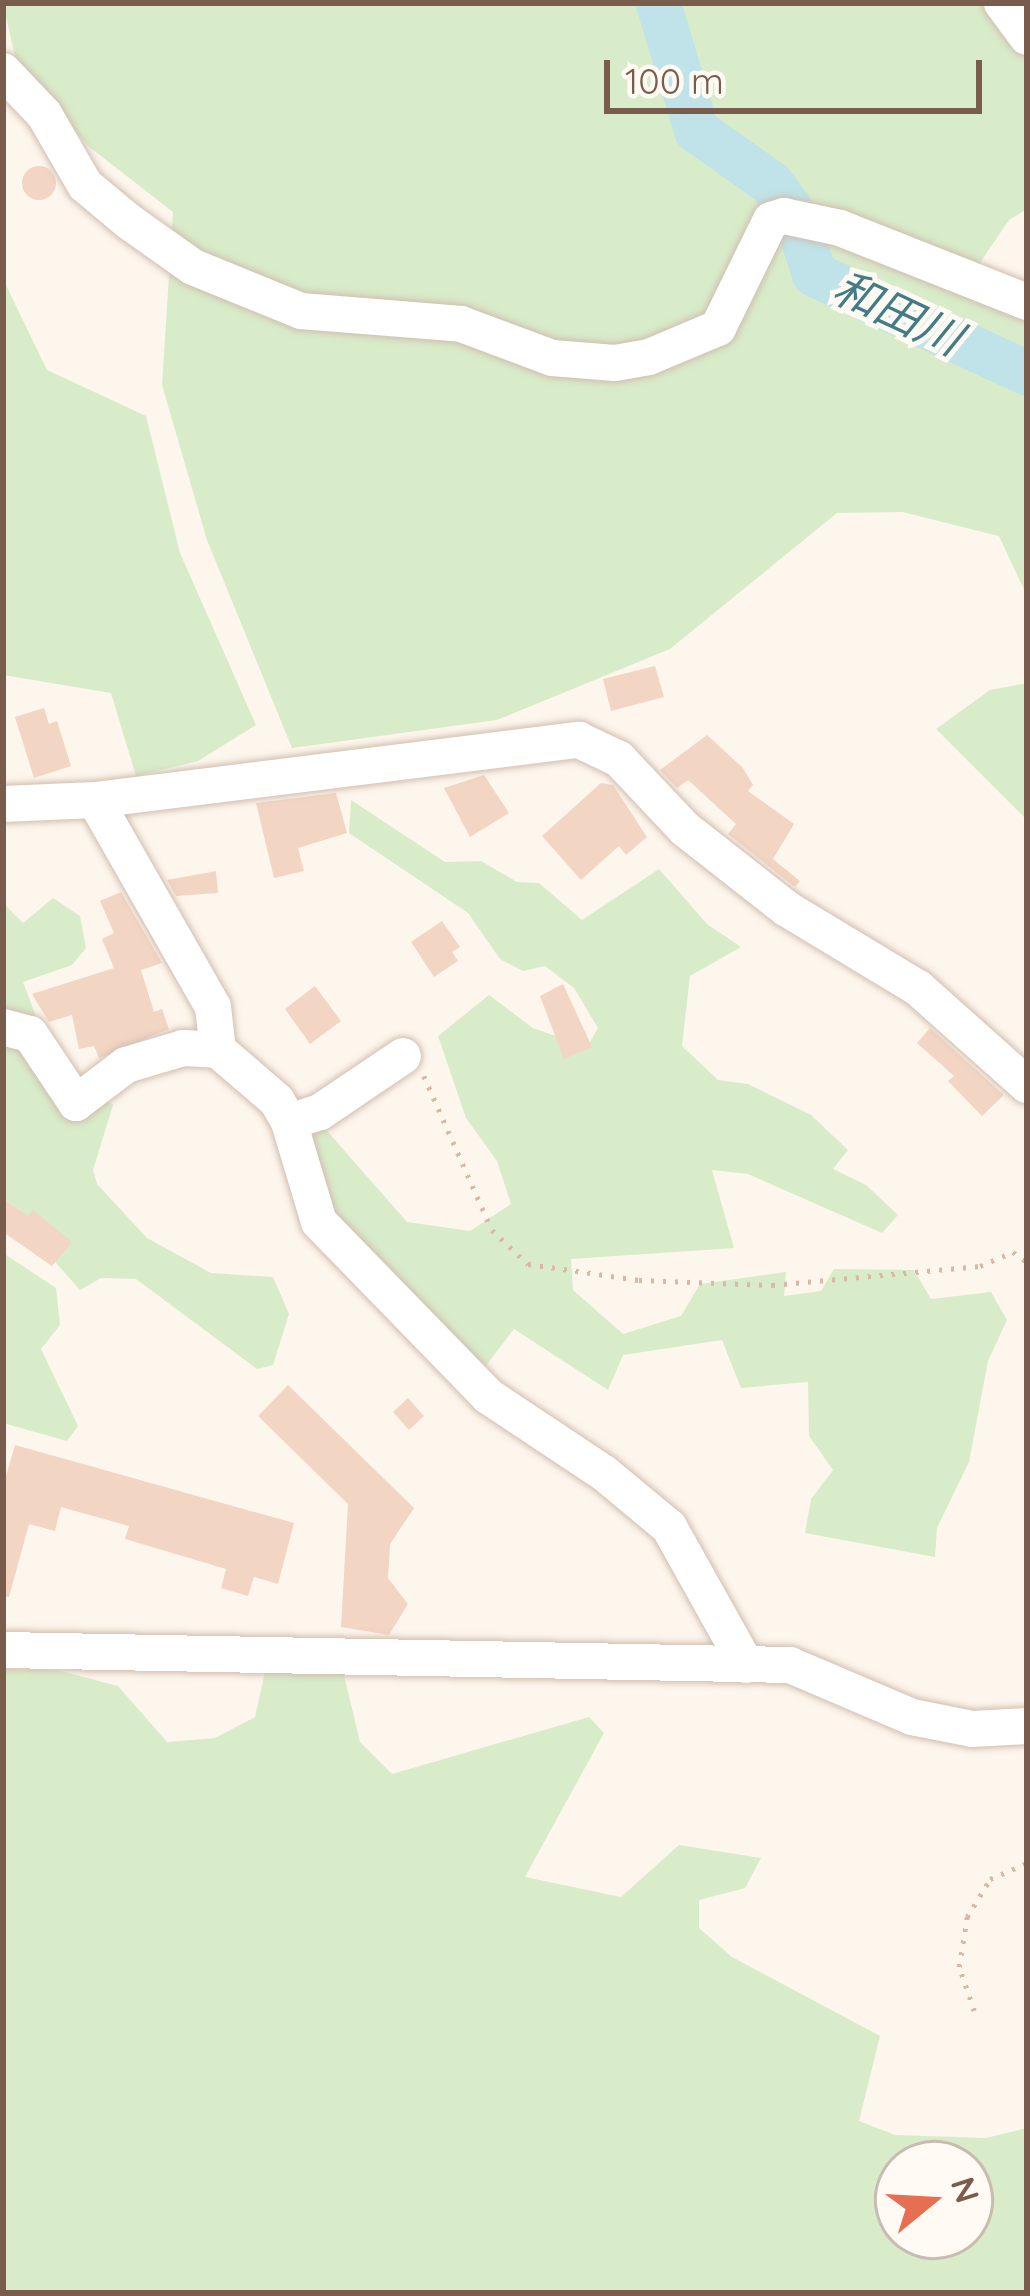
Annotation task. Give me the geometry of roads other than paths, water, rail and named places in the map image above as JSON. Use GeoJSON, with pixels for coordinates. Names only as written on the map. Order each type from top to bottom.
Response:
{"type":"FeatureCollection","features":[{"type":"Feature","properties":{"kind":"street"},"geometry":{"type":"LineString","coordinates":[[1002,3],[1027,37]]}},
{"type":"Feature","properties":{"kind":"street"},"geometry":{"type":"LineString","coordinates":[[3,71],[44,114],[85,185],[128,221],[194,267],[301,311],[461,324],[552,358],[650,357],[718,328],[771,220],[784,216],[840,228],[1027,302]]}},
{"type":"Feature","properties":{"kind":"street"},"geometry":{"type":"LineString","coordinates":[[3,804],[95,800],[579,740],[619,759],[685,830],[787,910],[918,988],[1027,1085]]}},
{"type":"Feature","properties":{"kind":"street"},"geometry":{"type":"LineString","coordinates":[[95,800],[212,1007],[218,1050]]}},
{"type":"Feature","properties":{"kind":"street"},"geometry":{"type":"LineString","coordinates":[[3,1027],[30,1034],[76,1103],[125,1065],[183,1048],[218,1050],[277,1101],[289,1122],[319,1222],[488,1396],[604,1473],[669,1527],[746,1664]]}},
{"type":"Feature","properties":{"kind":"street"},"geometry":{"type":"LineString","coordinates":[[289,1122],[320,1112],[403,1057]]}},
{"type":"Feature","properties":{"kind":"street"},"geometry":{"type":"LineString","coordinates":[[3,1650],[746,1664],[819,1673],[912,1717],[971,1729],[1027,1726]]}},
{"type":"Feature","properties":{"kind":"waterway","name":"和田川"},"geometry":{"type":"LineString","coordinates":[[658,3],[696,130],[771,183],[790,208]]}},
{"type":"Feature","properties":{"kind":"waterway","name":"和田川"},"geometry":{"type":"LineString","coordinates":[[799,227],[814,274],[1027,373]]}}]}
